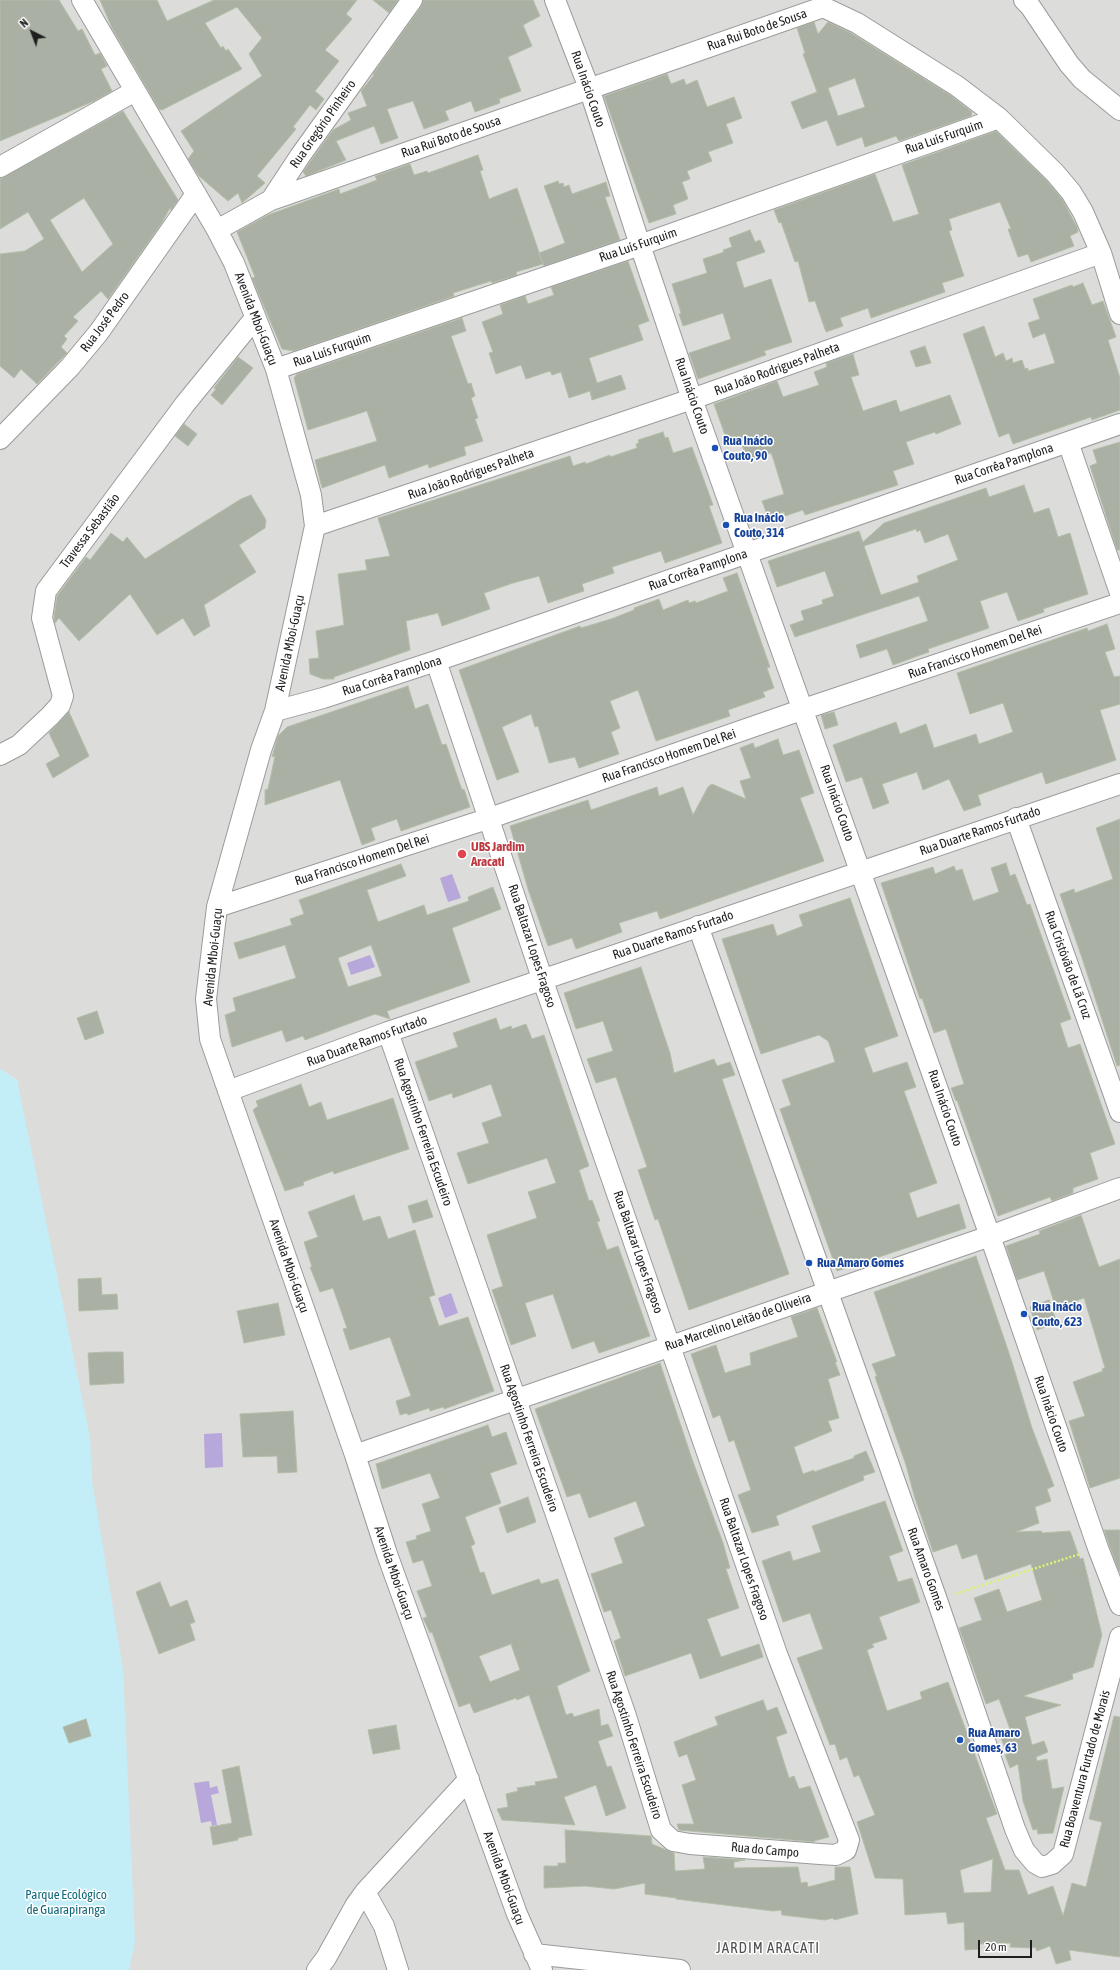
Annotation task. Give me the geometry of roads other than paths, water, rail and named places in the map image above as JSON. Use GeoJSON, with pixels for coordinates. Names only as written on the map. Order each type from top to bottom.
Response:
{"type":"FeatureCollection","features":[{"type":"Feature","properties":{"kind":"street","name":"Avenida Mboi-Guaçu"},"geometry":{"type":"LineString","coordinates":[[82,0],[218,230],[234,263],[276,369],[311,495],[315,526],[275,711],[261,750],[217,907],[206,999],[210,1040],[355,1455],[387,1554],[517,1914],[538,1962]]}},
{"type":"Feature","properties":{"kind":"street","name":"Rua Gregório Pinheiro"},"geometry":{"type":"LineString","coordinates":[[218,230],[271,200],[300,156],[412,0]]}},
{"type":"Feature","properties":{"kind":"street","name":"Rua Inácio Couto"},"geometry":{"type":"LineString","coordinates":[[555,0],[589,88],[692,399],[804,709],[990,1236],[1098,1548],[1120,1605]]}},
{"type":"Feature","properties":{"kind":"street"},"geometry":{"type":"LineString","coordinates":[[1024,0],[1030,6],[1069,64],[1082,79],[1120,110]]}},
{"type":"Feature","properties":{"kind":"street","name":"Rua Rui Boto de Sousa"},"geometry":{"type":"LineString","coordinates":[[271,200],[823,4],[857,23],[957,86],[1000,118],[1056,173],[1071,192],[1083,212],[1101,253],[1120,314]]}},
{"type":"Feature","properties":{"kind":"street"},"geometry":{"type":"LineString","coordinates":[[0,167],[135,91]]}},
{"type":"Feature","properties":{"kind":"street","name":"Rua Luís Furquim"},"geometry":{"type":"LineString","coordinates":[[276,369],[640,245],[1000,118]]}},
{"type":"Feature","properties":{"kind":"street","name":"Rua José Pedro"},"geometry":{"type":"LineString","coordinates":[[0,438],[70,367],[99,332],[196,194]]}},
{"type":"Feature","properties":{"kind":"street","name":"Rua João Rodrigues Palheta"},"geometry":{"type":"LineString","coordinates":[[315,526],[692,399],[1101,253]]}},
{"type":"Feature","properties":{"kind":"street","name":"Travessa Sebastião"},"geometry":{"type":"LineString","coordinates":[[0,755],[19,745],[50,716],[60,705],[63,696],[42,618],[46,591],[185,404],[255,318]]}},
{"type":"Feature","properties":{"kind":"street","name":"Rua Corrêa Pamplona"},"geometry":{"type":"LineString","coordinates":[[275,711],[324,698],[436,661],[1120,424]]}},
{"type":"Feature","properties":{"kind":"street"},"geometry":{"type":"LineString","coordinates":[[1068,442],[1120,593]]}},
{"type":"Feature","properties":{"kind":"street","name":"Rua Francisco Homem Del Rei"},"geometry":{"type":"LineString","coordinates":[[217,907],[490,818],[804,709],[1120,603]]}},
{"type":"Feature","properties":{"kind":"street","name":"Rua Baltazar Lopes Fragoso"},"geometry":{"type":"LineString","coordinates":[[436,661],[490,818],[543,980],[777,1654],[850,1840]]}},
{"type":"Feature","properties":{"kind":"street","name":"Rua Duarte Ramos Furtado"},"geometry":{"type":"LineString","coordinates":[[228,1090],[388,1032],[1120,784]]}},
{"type":"Feature","properties":{"kind":"street","name":"Rua Cristóvão de Lã Cruz"},"geometry":{"type":"LineString","coordinates":[[1016,818],[1120,1112]]}},
{"type":"Feature","properties":{"kind":"street","name":"Rua Amaro Gomes"},"geometry":{"type":"LineString","coordinates":[[698,926],[937,1600],[1015,1829],[1024,1850],[1035,1863],[1042,1867]]}},
{"type":"Feature","properties":{"kind":"street","name":"Rua Agostinho Ferreira Escudeiro"},"geometry":{"type":"LineString","coordinates":[[388,1032],[625,1713],[656,1816],[661,1830],[673,1841]]}},
{"type":"Feature","properties":{"kind":"street","name":"Rua Marcelino Leitão de Oliveira"},"geometry":{"type":"LineString","coordinates":[[355,1455],[990,1236],[1120,1188]]}},
{"type":"Feature","properties":{"kind":"street","name":"Rua Boaventura Furtado de Morais"},"geometry":{"type":"LineString","coordinates":[[1042,1867],[1052,1864],[1063,1854],[1120,1638]]}},
{"type":"Feature","properties":{"kind":"street"},"geometry":{"type":"LineString","coordinates":[[317,1970],[326,1958],[355,1906],[365,1892],[469,1779]]}},
{"type":"Feature","properties":{"kind":"street","name":"Rua do Campo"},"geometry":{"type":"LineString","coordinates":[[673,1841],[690,1844],[836,1855],[846,1850],[850,1840]]}},
{"type":"Feature","properties":{"kind":"street"},"geometry":{"type":"LineString","coordinates":[[365,1892],[384,1926],[398,1970]]}},
{"type":"Feature","properties":{"kind":"street"},"geometry":{"type":"LineString","coordinates":[[538,1962],[680,1970]]}},
{"type":"Feature","properties":{"kind":"place","name":"Rua Inácio Couto, 90"},"geometry":{"type":"Point","coordinates":[715,448]}},
{"type":"Feature","properties":{"kind":"place","name":"Rua Inácio Couto, 314"},"geometry":{"type":"Point","coordinates":[726,525]}},
{"type":"Feature","properties":{"kind":"place","name":"UBS Jardim Aracati"},"geometry":{"type":"Point","coordinates":[462,854]}},
{"type":"Feature","properties":{"kind":"place","name":"Rua Amaro Gomes"},"geometry":{"type":"Point","coordinates":[809,1263]}},
{"type":"Feature","properties":{"kind":"place","name":"Rua Inácio Couto, 623"},"geometry":{"type":"Point","coordinates":[1024,1314]}},
{"type":"Feature","properties":{"kind":"place","name":"Rua Amaro Gomes, 63"},"geometry":{"type":"Point","coordinates":[960,1740]}},
{"type":"Feature","properties":{"kind":"district","name":"JARDIM ARACATI"},"geometry":{"type":"Point","coordinates":[768,1948]}},
{"type":"Feature","properties":{"kind":"park label","name":"Parque Ecológico de Guarapiranga"},"geometry":{"type":"Point","coordinates":[66,1902]}}]}
